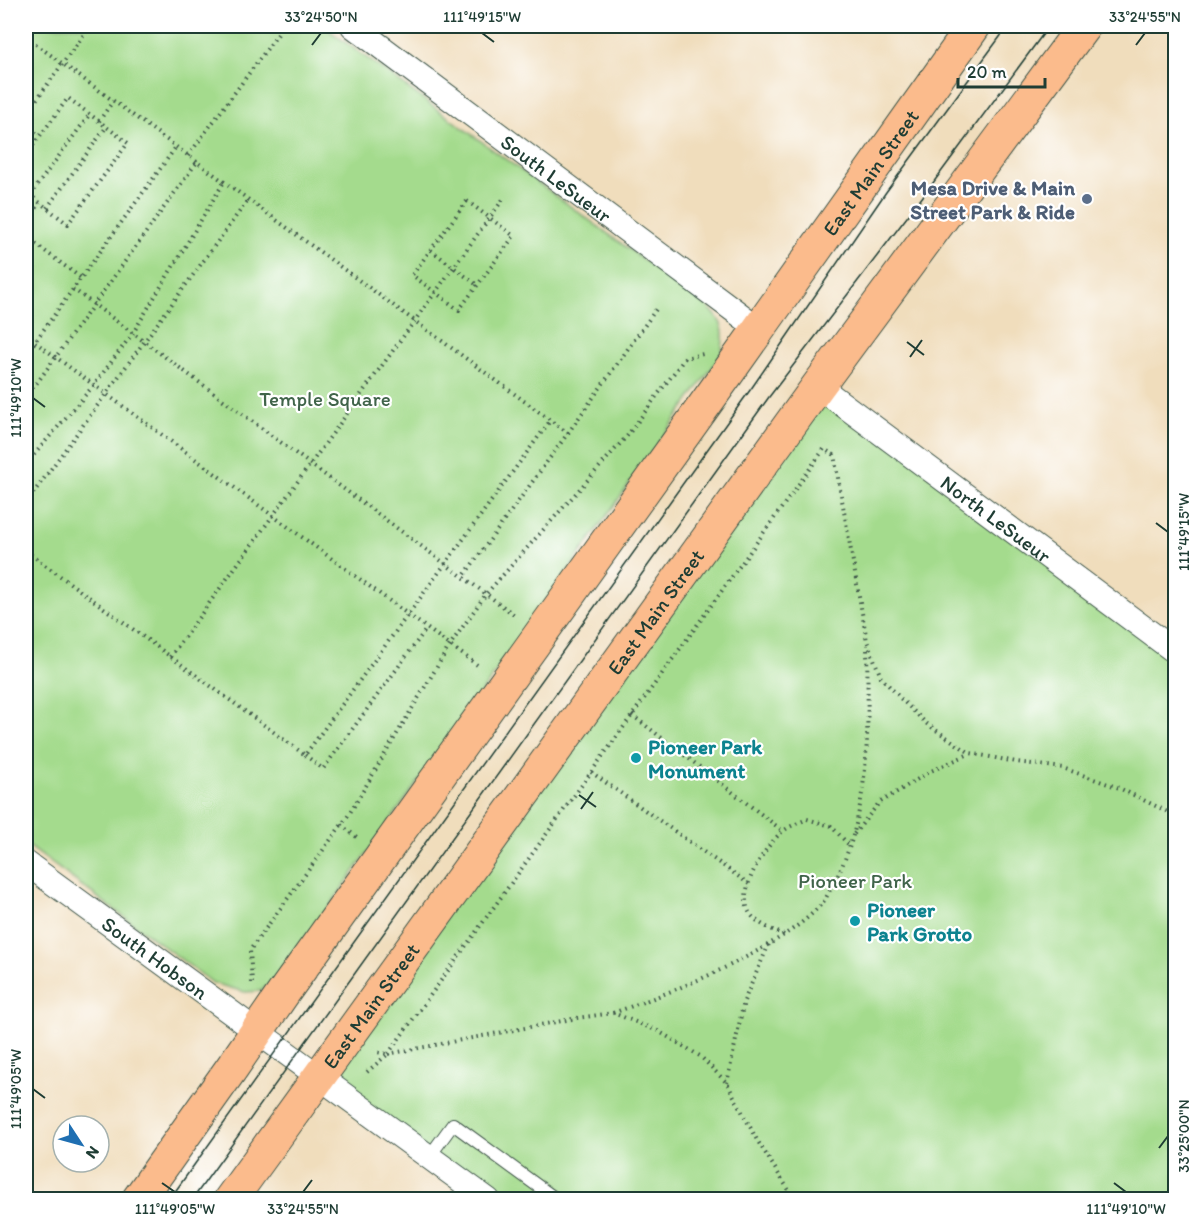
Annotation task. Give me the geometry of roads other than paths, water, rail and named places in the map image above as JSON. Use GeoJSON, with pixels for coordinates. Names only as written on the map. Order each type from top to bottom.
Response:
{"type":"FeatureCollection","features":[{"type":"Feature","properties":{"kind":"main road","name":"East Main Street"},"geometry":{"type":"LineString","coordinates":[[138,1200],[974,26]]}},
{"type":"Feature","properties":{"kind":"main road","name":"East Main Street"},"geometry":{"type":"LineString","coordinates":[[230,1200],[818,386],[1084,26]]}},
{"type":"Feature","properties":{"kind":"street","name":"South LeSueur"},"geometry":{"type":"LineString","coordinates":[[353,26],[759,329]]}},
{"type":"Feature","properties":{"kind":"street","name":"North LeSueur"},"geometry":{"type":"LineString","coordinates":[[818,386],[1176,652]]}},
{"type":"Feature","properties":{"kind":"street","name":"South Hobson"},"geometry":{"type":"LineString","coordinates":[[26,862],[488,1200]]}},
{"type":"Feature","properties":{"kind":"lane"},"geometry":{"type":"LineString","coordinates":[[429,1157],[453,1124],[556,1200]]}},
{"type":"Feature","properties":{"kind":"tram line"},"geometry":{"type":"LineString","coordinates":[[169,1200],[753,386],[886,192],[1008,26]]}},
{"type":"Feature","properties":{"kind":"tram line"},"geometry":{"type":"LineString","coordinates":[[192,1200],[769,397],[930,187],[1049,26]]}},
{"type":"Feature","properties":{"kind":"place","name":"Mesa Drive & Main Street Park & Ride"},"geometry":{"type":"Point","coordinates":[1087,199]}},
{"type":"Feature","properties":{"kind":"place","name":"Pioneer Park Monument"},"geometry":{"type":"Point","coordinates":[636,758]}},
{"type":"Feature","properties":{"kind":"place","name":"Pioneer Park Grotto"},"geometry":{"type":"Point","coordinates":[855,921]}},
{"type":"Feature","properties":{"kind":"park label","name":"Temple Square"},"geometry":{"type":"Point","coordinates":[325,398]}},
{"type":"Feature","properties":{"kind":"park label","name":"Pioneer Park"},"geometry":{"type":"Point","coordinates":[855,880]}}]}
